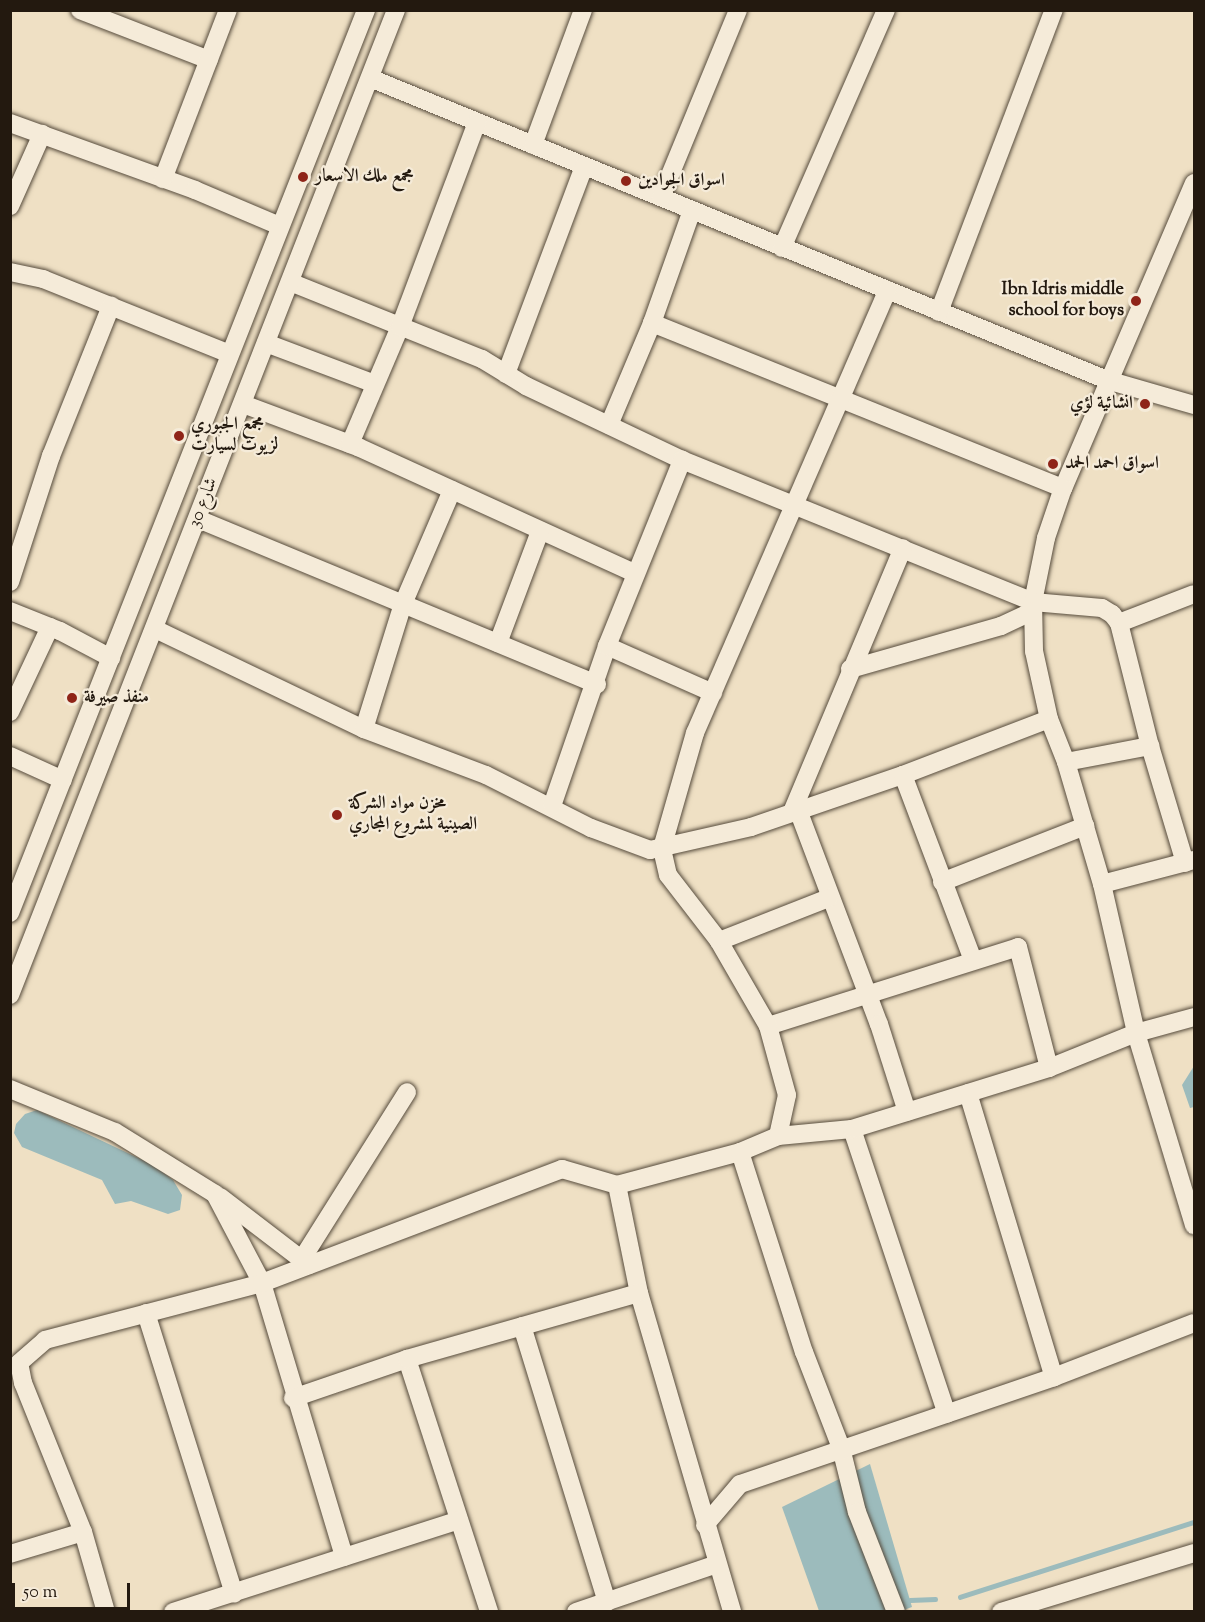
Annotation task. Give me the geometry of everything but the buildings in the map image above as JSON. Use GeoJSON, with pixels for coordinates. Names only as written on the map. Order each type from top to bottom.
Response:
{"type":"FeatureCollection","features":[{"type":"Feature","properties":{"kind":"street"},"geometry":{"type":"LineString","coordinates":[[80,10],[99,14],[209,60]]}},
{"type":"Feature","properties":{"kind":"street"},"geometry":{"type":"LineString","coordinates":[[163,179],[228,10]]}},
{"type":"Feature","properties":{"kind":"street","name":"شارع 30"},"geometry":{"type":"LineString","coordinates":[[10,913],[19,871],[63,780],[366,10]]}},
{"type":"Feature","properties":{"kind":"street","name":"شارع 30"},"geometry":{"type":"LineString","coordinates":[[10,995],[396,10]]}},
{"type":"Feature","properties":{"kind":"street"},"geometry":{"type":"LineString","coordinates":[[533,145],[583,10]]}},
{"type":"Feature","properties":{"kind":"street"},"geometry":{"type":"LineString","coordinates":[[661,197],[738,10]]}},
{"type":"Feature","properties":{"kind":"street"},"geometry":{"type":"LineString","coordinates":[[782,248],[886,10]]}},
{"type":"Feature","properties":{"kind":"street"},"geometry":{"type":"LineString","coordinates":[[939,312],[1054,10]]}},
{"type":"Feature","properties":{"kind":"street"},"geometry":{"type":"LineString","coordinates":[[370,78],[1107,380],[1194,406]]}},
{"type":"Feature","properties":{"kind":"street"},"geometry":{"type":"LineString","coordinates":[[350,444],[400,327],[477,122]]}},
{"type":"Feature","properties":{"kind":"street"},"geometry":{"type":"LineString","coordinates":[[10,123],[163,179],[280,226]]}},
{"type":"Feature","properties":{"kind":"street"},"geometry":{"type":"LineString","coordinates":[[10,206],[42,134]]}},
{"type":"Feature","properties":{"kind":"street"},"geometry":{"type":"LineString","coordinates":[[506,374],[584,166]]}},
{"type":"Feature","properties":{"kind":"street"},"geometry":{"type":"LineString","coordinates":[[1194,183],[1107,380],[1063,488],[1046,538],[1033,607],[1034,651],[1049,719],[1066,762],[1102,884],[1136,1033],[1187,1174],[1194,1225]]}},
{"type":"Feature","properties":{"kind":"street"},"geometry":{"type":"LineString","coordinates":[[609,425],[652,323],[692,210]]}},
{"type":"Feature","properties":{"kind":"street"},"geometry":{"type":"LineString","coordinates":[[10,272],[43,279],[230,354]]}},
{"type":"Feature","properties":{"kind":"street"},"geometry":{"type":"LineString","coordinates":[[290,282],[482,359],[506,374],[682,460],[797,503],[1033,607],[1102,608],[1119,622],[1150,746],[1190,862],[1102,884]]}},
{"type":"Feature","properties":{"kind":"street"},"geometry":{"type":"LineString","coordinates":[[778,1136],[787,1095],[768,1026],[719,941],[668,875],[662,848],[695,733],[888,290]]}},
{"type":"Feature","properties":{"kind":"street"},"geometry":{"type":"LineString","coordinates":[[10,582],[51,456],[111,306]]}},
{"type":"Feature","properties":{"kind":"street"},"geometry":{"type":"LineString","coordinates":[[652,323],[1063,488]]}},
{"type":"Feature","properties":{"kind":"street"},"geometry":{"type":"LineString","coordinates":[[266,343],[375,384]]}},
{"type":"Feature","properties":{"kind":"street"},"geometry":{"type":"LineString","coordinates":[[243,404],[350,444],[635,573]]}},
{"type":"Feature","properties":{"kind":"street"},"geometry":{"type":"LineString","coordinates":[[552,806],[597,684],[607,646],[682,460]]}},
{"type":"Feature","properties":{"kind":"street"},"geometry":{"type":"LineString","coordinates":[[364,729],[403,604],[452,490]]}},
{"type":"Feature","properties":{"kind":"street"},"geometry":{"type":"LineString","coordinates":[[198,519],[597,684]]}},
{"type":"Feature","properties":{"kind":"street"},"geometry":{"type":"LineString","coordinates":[[498,643],[540,531]]}},
{"type":"Feature","properties":{"kind":"street"},"geometry":{"type":"LineString","coordinates":[[903,548],[850,669],[795,811],[867,996],[907,1112]]}},
{"type":"Feature","properties":{"kind":"street"},"geometry":{"type":"LineString","coordinates":[[1119,622],[1194,594]]}},
{"type":"Feature","properties":{"kind":"street"},"geometry":{"type":"LineString","coordinates":[[850,669],[1000,626],[1033,607]]}},
{"type":"Feature","properties":{"kind":"street"},"geometry":{"type":"LineString","coordinates":[[10,611],[50,627],[111,658]]}},
{"type":"Feature","properties":{"kind":"street"},"geometry":{"type":"LineString","coordinates":[[10,712],[50,627]]}},
{"type":"Feature","properties":{"kind":"street"},"geometry":{"type":"LineString","coordinates":[[154,629],[364,729],[486,775],[552,806],[591,828],[650,850],[751,827],[903,775],[1049,719]]}},
{"type":"Feature","properties":{"kind":"street"},"geometry":{"type":"LineString","coordinates":[[607,646],[713,693]]}},
{"type":"Feature","properties":{"kind":"street"},"geometry":{"type":"LineString","coordinates":[[1066,762],[1150,746]]}},
{"type":"Feature","properties":{"kind":"street"},"geometry":{"type":"LineString","coordinates":[[10,756],[63,780]]}},
{"type":"Feature","properties":{"kind":"street"},"geometry":{"type":"LineString","coordinates":[[903,775],[973,960]]}},
{"type":"Feature","properties":{"kind":"street"},"geometry":{"type":"LineString","coordinates":[[942,882],[1085,826]]}},
{"type":"Feature","properties":{"kind":"street"},"geometry":{"type":"LineString","coordinates":[[719,941],[829,898]]}},
{"type":"Feature","properties":{"kind":"street"},"geometry":{"type":"LineString","coordinates":[[768,1026],[1018,947],[1049,1068]]}},
{"type":"Feature","properties":{"kind":"street"},"geometry":{"type":"LineString","coordinates":[[106,1611],[83,1532],[17,1388],[20,1363],[45,1340],[262,1283],[306,1262],[562,1169],[617,1185],[740,1152],[778,1136],[852,1129],[1049,1068],[1136,1033],[1194,1017]]}},
{"type":"Feature","properties":{"kind":"street"},"geometry":{"type":"LineString","coordinates":[[10,1089],[115,1132],[215,1194],[306,1262]]}},
{"type":"Feature","properties":{"kind":"street"},"geometry":{"type":"LineString","coordinates":[[306,1262],[407,1092]]}},
{"type":"Feature","properties":{"kind":"street"},"geometry":{"type":"LineString","coordinates":[[968,1094],[1054,1377]]}},
{"type":"Feature","properties":{"kind":"street"},"geometry":{"type":"LineString","coordinates":[[852,1129],[947,1414]]}},
{"type":"Feature","properties":{"kind":"street"},"geometry":{"type":"LineString","coordinates":[[740,1152],[804,1352],[841,1448],[857,1512],[896,1611]]}},
{"type":"Feature","properties":{"kind":"street"},"geometry":{"type":"LineString","coordinates":[[617,1185],[639,1293],[732,1611]]}},
{"type":"Feature","properties":{"kind":"street"},"geometry":{"type":"LineString","coordinates":[[215,1194],[262,1283],[293,1398],[344,1557]]}},
{"type":"Feature","properties":{"kind":"street"},"geometry":{"type":"LineString","coordinates":[[293,1398],[407,1359],[639,1293]]}},
{"type":"Feature","properties":{"kind":"street"},"geometry":{"type":"LineString","coordinates":[[146,1313],[234,1593]]}},
{"type":"Feature","properties":{"kind":"street"},"geometry":{"type":"LineString","coordinates":[[705,1524],[740,1484],[1054,1377],[1194,1323]]}},
{"type":"Feature","properties":{"kind":"street"},"geometry":{"type":"LineString","coordinates":[[522,1326],[607,1602]]}},
{"type":"Feature","properties":{"kind":"street"},"geometry":{"type":"LineString","coordinates":[[407,1359],[489,1611]]}},
{"type":"Feature","properties":{"kind":"street"},"geometry":{"type":"LineString","coordinates":[[172,1611],[459,1520]]}},
{"type":"Feature","properties":{"kind":"street"},"geometry":{"type":"LineString","coordinates":[[10,1554],[83,1532]]}},
{"type":"Feature","properties":{"kind":"street"},"geometry":{"type":"LineString","coordinates":[[1001,1611],[1194,1552]]}},
{"type":"Feature","properties":{"kind":"street"},"geometry":{"type":"LineString","coordinates":[[576,1611],[717,1564]]}},
{"type":"Feature","properties":{"kind":"water"},"geometry":{"type":"Polygon","coordinates":[[[1194,1066],[1194,1107],[1190,1108],[1182,1085],[1194,1066]]]}},
{"type":"Feature","properties":{"kind":"water"},"geometry":{"type":"Polygon","coordinates":[[[37,1110],[153,1165],[173,1180],[182,1195],[180,1210],[168,1214],[131,1201],[115,1204],[102,1180],[22,1147],[14,1133],[16,1124],[25,1114],[37,1110]]]}},
{"type":"Feature","properties":{"kind":"water"},"geometry":{"type":"Polygon","coordinates":[[[870,1464],[912,1607],[901,1611],[819,1611],[782,1507],[870,1464]]]}},
{"type":"Feature","properties":{"kind":"waterway"},"geometry":{"type":"LineString","coordinates":[[960,1597],[1194,1522]]}},
{"type":"Feature","properties":{"kind":"waterway"},"geometry":{"type":"LineString","coordinates":[[910,1600],[935,1599]]}},
{"type":"Feature","properties":{"kind":"place","name":"مجمع ملك الاسعار"},"geometry":{"type":"Point","coordinates":[303,177]}},
{"type":"Feature","properties":{"kind":"place","name":"اسواق الجوادين"},"geometry":{"type":"Point","coordinates":[626,181]}},
{"type":"Feature","properties":{"kind":"place","name":"Ibn Idris middle school for boys"},"geometry":{"type":"Point","coordinates":[1136,301]}},
{"type":"Feature","properties":{"kind":"place","name":"انشائية لؤي"},"geometry":{"type":"Point","coordinates":[1145,404]}},
{"type":"Feature","properties":{"kind":"place","name":"مجمع الجبوري لزيوت لسيارت"},"geometry":{"type":"Point","coordinates":[179,436]}},
{"type":"Feature","properties":{"kind":"place","name":"اسواق احمد الحمد"},"geometry":{"type":"Point","coordinates":[1053,464]}},
{"type":"Feature","properties":{"kind":"place","name":"منفذ صيرفة"},"geometry":{"type":"Point","coordinates":[72,698]}},
{"type":"Feature","properties":{"kind":"place","name":"مخزن مواد الشركة الصينية لمشروع المجاري"},"geometry":{"type":"Point","coordinates":[337,815]}}]}
